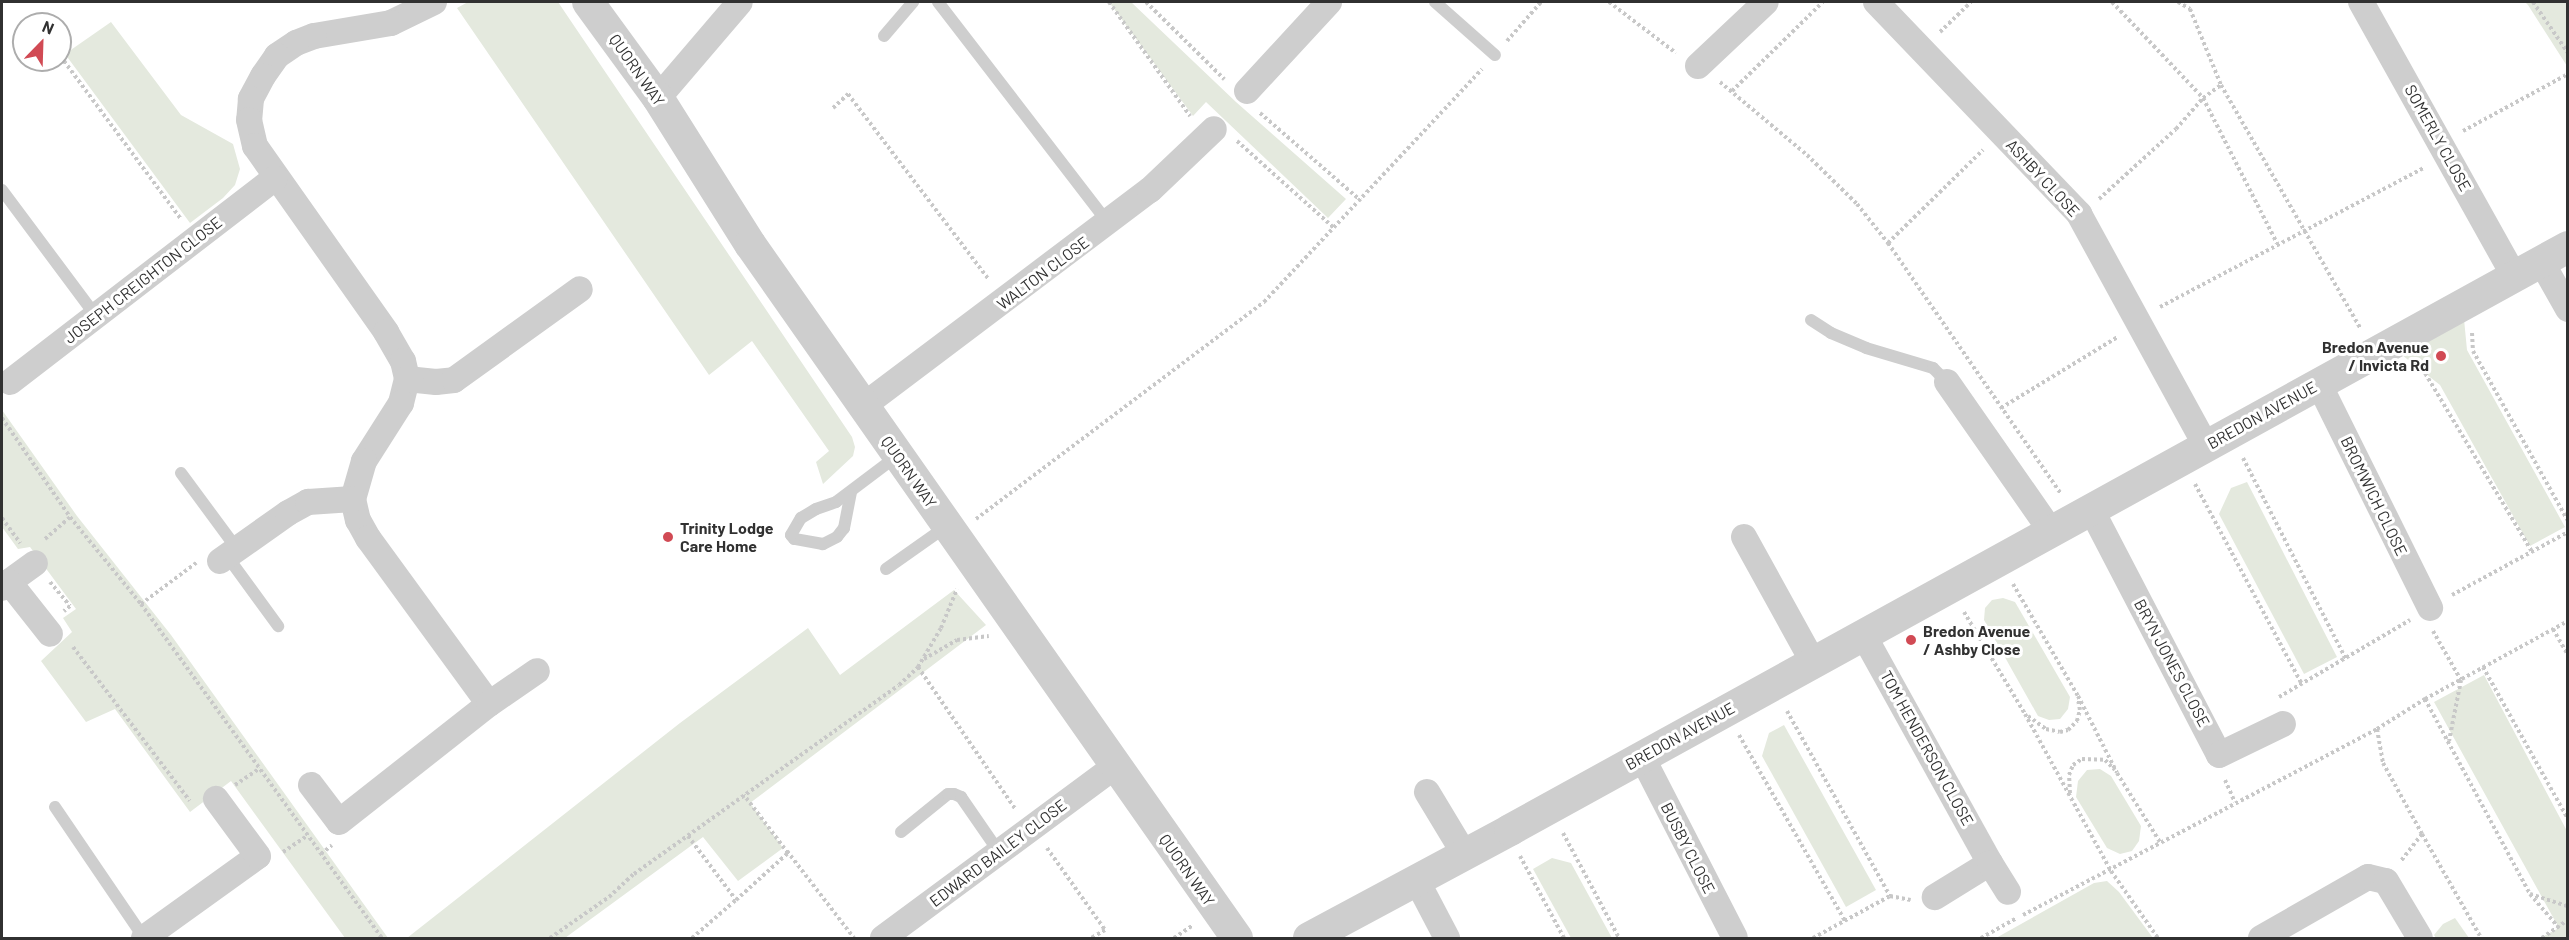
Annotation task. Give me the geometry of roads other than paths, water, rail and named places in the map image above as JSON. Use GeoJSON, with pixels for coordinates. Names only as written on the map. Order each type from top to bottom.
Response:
{"type":"FeatureCollection","features":[{"type":"Feature","properties":{"kind":"street"},"geometry":{"type":"LineString","coordinates":[[434,2],[391,23],[314,36],[296,43],[277,56],[251,99],[249,120],[255,146],[275,178],[386,332],[403,361],[407,379],[401,403],[364,461],[352,499],[358,519],[368,538],[489,704]]}},
{"type":"Feature","properties":{"kind":"street","name":"QUORN WAY"},"geometry":{"type":"LineString","coordinates":[[588,2],[658,98],[750,244],[863,406],[898,455],[958,524],[976,567],[1114,767],[1237,939]]}},
{"type":"Feature","properties":{"kind":"street"},"geometry":{"type":"LineString","coordinates":[[658,98],[740,2]]}},
{"type":"Feature","properties":{"kind":"street"},"geometry":{"type":"LineString","coordinates":[[1247,91],[1329,2]]}},
{"type":"Feature","properties":{"kind":"street"},"geometry":{"type":"LineString","coordinates":[[1698,66],[1766,2]]}},
{"type":"Feature","properties":{"kind":"street","name":"ASHBY CLOSE"},"geometry":{"type":"LineString","coordinates":[[1876,2],[2079,214],[2207,446]]}},
{"type":"Feature","properties":{"kind":"street","name":"SOMERLY CLOSE"},"geometry":{"type":"LineString","coordinates":[[2361,2],[2513,274]]}},
{"type":"Feature","properties":{"kind":"street","name":"WALTON CLOSE"},"geometry":{"type":"LineString","coordinates":[[863,406],[1108,223],[1165,178],[1214,129]]}},
{"type":"Feature","properties":{"kind":"street","name":"JOSEPH CREIGHTON CLOSE"},"geometry":{"type":"LineString","coordinates":[[10,382],[275,178]]}},
{"type":"Feature","properties":{"kind":"street"},"geometry":{"type":"LineString","coordinates":[[2554,254],[2568,309]]}},
{"type":"Feature","properties":{"kind":"street","name":"BREDON AVENUE"},"geometry":{"type":"LineString","coordinates":[[1309,939],[2207,446],[2513,274],[2554,254]]}},
{"type":"Feature","properties":{"kind":"street"},"geometry":{"type":"LineString","coordinates":[[407,379],[436,382],[454,380],[580,289]]}},
{"type":"Feature","properties":{"kind":"street"},"geometry":{"type":"LineString","coordinates":[[1947,382],[2073,519]]}},
{"type":"Feature","properties":{"kind":"street","name":"BROMWICH CLOSE"},"geometry":{"type":"LineString","coordinates":[[2319,384],[2426,610]]}},
{"type":"Feature","properties":{"kind":"street"},"geometry":{"type":"LineString","coordinates":[[228,556],[288,513],[308,502],[352,499]]}},
{"type":"Feature","properties":{"kind":"street","name":"BRYN JONES CLOSE"},"geometry":{"type":"LineString","coordinates":[[2073,519],[2219,755],[2283,724]]}},
{"type":"Feature","properties":{"kind":"street"},"geometry":{"type":"LineString","coordinates":[[1744,537],[1813,662]]}},
{"type":"Feature","properties":{"kind":"street"},"geometry":{"type":"LineString","coordinates":[[28,554],[5,585],[59,631]]}},
{"type":"Feature","properties":{"kind":"street","name":"TOM HENDERSON CLOSE"},"geometry":{"type":"LineString","coordinates":[[1863,634],[2008,892]]}},
{"type":"Feature","properties":{"kind":"street"},"geometry":{"type":"LineString","coordinates":[[311,785],[339,822],[489,704],[537,671]]}},
{"type":"Feature","properties":{"kind":"street","name":"BUSBY CLOSE"},"geometry":{"type":"LineString","coordinates":[[1642,757],[1735,939]]}},
{"type":"Feature","properties":{"kind":"street","name":"EDWARD BAILEY CLOSE"},"geometry":{"type":"LineString","coordinates":[[883,939],[1114,767]]}},
{"type":"Feature","properties":{"kind":"street"},"geometry":{"type":"LineString","coordinates":[[1427,792],[1465,855]]}},
{"type":"Feature","properties":{"kind":"street"},"geometry":{"type":"LineString","coordinates":[[144,938],[262,860],[203,801]]}},
{"type":"Feature","properties":{"kind":"street"},"geometry":{"type":"LineString","coordinates":[[1935,897],[1990,863]]}},
{"type":"Feature","properties":{"kind":"street"},"geometry":{"type":"LineString","coordinates":[[2261,939],[2368,877],[2386,881],[2420,939]]}},
{"type":"Feature","properties":{"kind":"street"},"geometry":{"type":"LineString","coordinates":[[1416,879],[1447,939]]}},
{"type":"Feature","properties":{"kind":"lane"},"geometry":{"type":"LineString","coordinates":[[884,36],[914,2]]}},
{"type":"Feature","properties":{"kind":"lane"},"geometry":{"type":"LineString","coordinates":[[938,2],[1108,223]]}},
{"type":"Feature","properties":{"kind":"lane"},"geometry":{"type":"LineString","coordinates":[[1435,2],[1495,55]]}},
{"type":"Feature","properties":{"kind":"lane"},"geometry":{"type":"LineString","coordinates":[[2,190],[96,316]]}},
{"type":"Feature","properties":{"kind":"lane"},"geometry":{"type":"LineString","coordinates":[[1811,320],[1830,333],[1866,348],[1933,368],[1947,382]]}},
{"type":"Feature","properties":{"kind":"lane"},"geometry":{"type":"LineString","coordinates":[[851,492],[844,528],[837,537],[823,544],[794,539],[791,535],[801,518],[816,509],[836,502],[898,455]]}},
{"type":"Feature","properties":{"kind":"lane"},"geometry":{"type":"LineString","coordinates":[[182,473],[228,556],[278,626]]}},
{"type":"Feature","properties":{"kind":"lane"},"geometry":{"type":"LineString","coordinates":[[886,569],[958,524]]}},
{"type":"Feature","properties":{"kind":"lane"},"geometry":{"type":"LineString","coordinates":[[901,832],[948,794],[954,794],[961,797],[999,852]]}},
{"type":"Feature","properties":{"kind":"lane"},"geometry":{"type":"LineString","coordinates":[[55,807],[144,938]]}},
{"type":"Feature","properties":{"kind":"place","name":"Bredon Avenue / Invicta Rd"},"geometry":{"type":"Point","coordinates":[2441,356]}},
{"type":"Feature","properties":{"kind":"place","name":"Trinity Lodge Care Home"},"geometry":{"type":"Point","coordinates":[668,537]}},
{"type":"Feature","properties":{"kind":"place","name":"Bredon Avenue / Ashby Close"},"geometry":{"type":"Point","coordinates":[1911,640]}}]}
